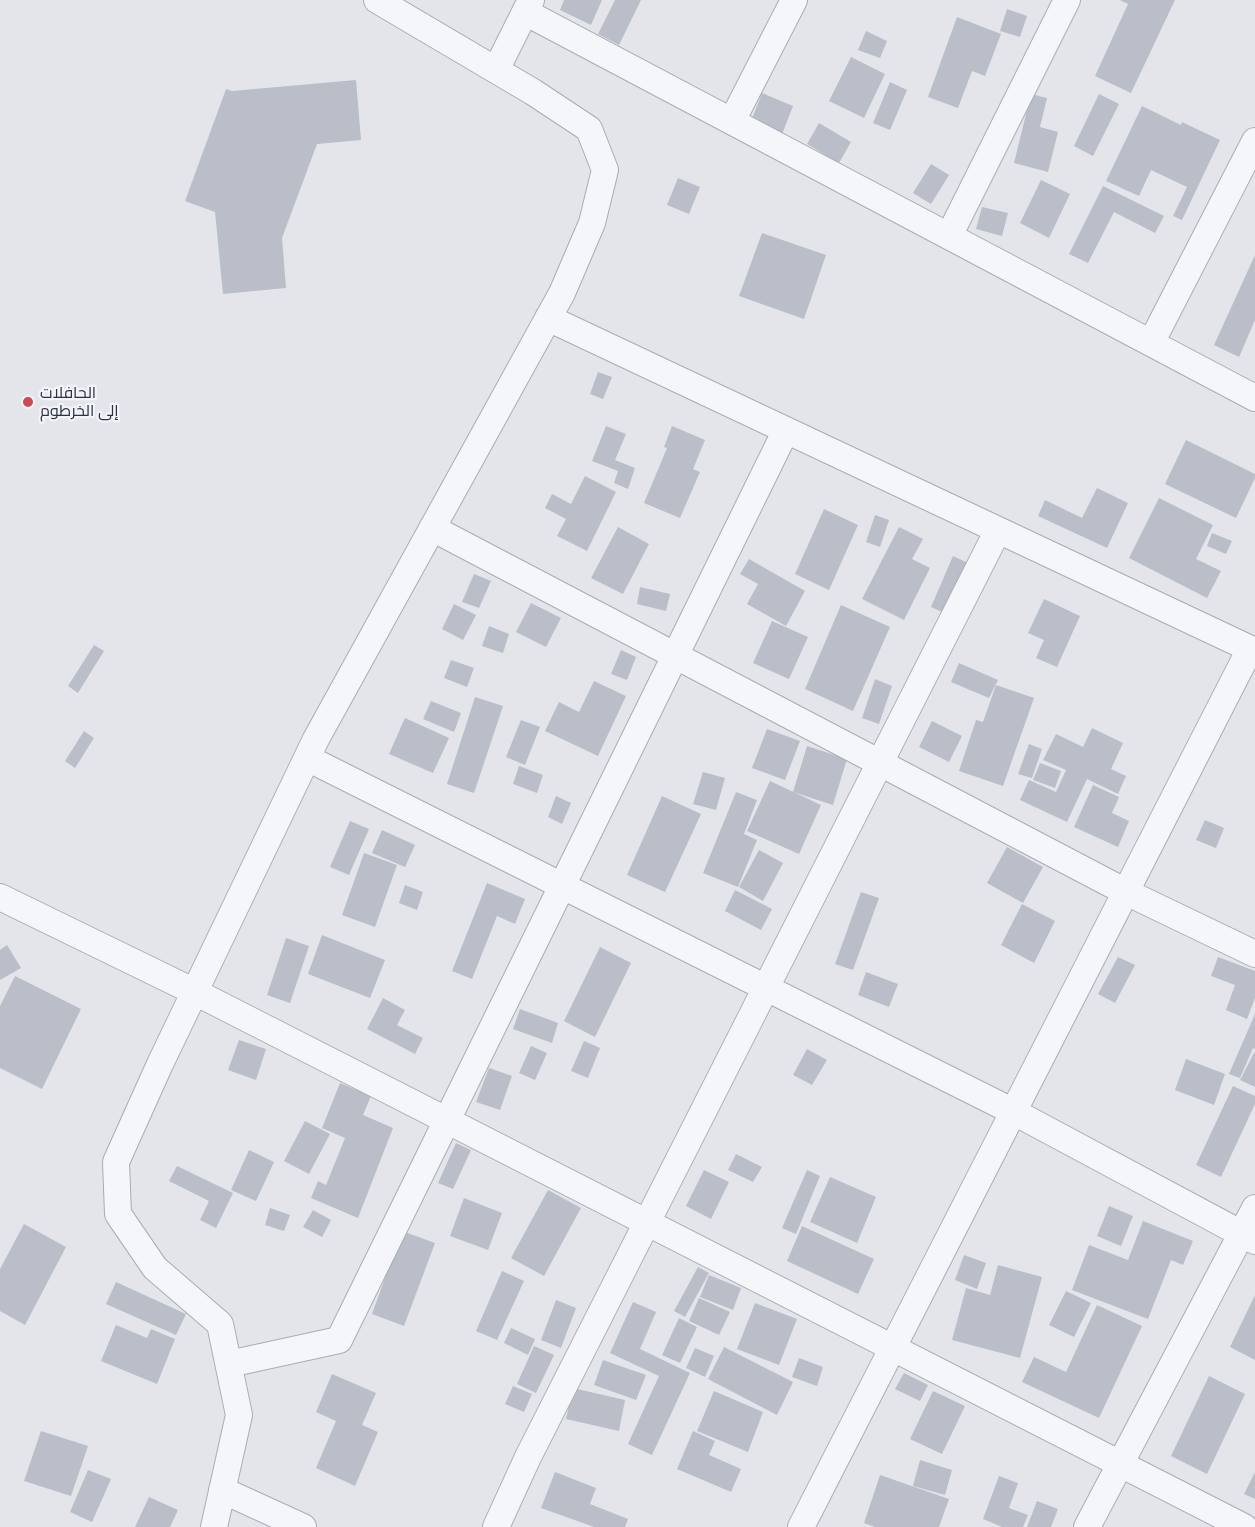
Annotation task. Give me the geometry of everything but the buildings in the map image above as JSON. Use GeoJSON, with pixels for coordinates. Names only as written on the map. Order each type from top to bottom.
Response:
{"type":"FeatureCollection","features":[{"type":"Feature","properties":{"kind":"street"},"geometry":{"type":"LineString","coordinates":[[214,1527],[239,1415],[220,1323],[155,1268],[118,1214],[116,1162],[307,758],[562,293],[592,223],[605,170],[589,129],[533,92],[377,0]]}},
{"type":"Feature","properties":{"kind":"street"},"geometry":{"type":"LineString","coordinates":[[732,121],[794,0]]}},
{"type":"Feature","properties":{"kind":"street"},"geometry":{"type":"LineString","coordinates":[[949,236],[1067,0]]}},
{"type":"Feature","properties":{"kind":"street"},"geometry":{"type":"LineString","coordinates":[[496,70],[528,6],[732,121],[1255,398]]}},
{"type":"Feature","properties":{"kind":"street"},"geometry":{"type":"LineString","coordinates":[[1151,343],[1255,141]]}},
{"type":"Feature","properties":{"kind":"street"},"geometry":{"type":"LineString","coordinates":[[548,318],[1253,650],[1126,892],[801,1527]]}},
{"type":"Feature","properties":{"kind":"street"},"geometry":{"type":"LineString","coordinates":[[229,1364],[339,1340],[786,430]]}},
{"type":"Feature","properties":{"kind":"street"},"geometry":{"type":"LineString","coordinates":[[432,528],[1126,892],[1255,954]]}},
{"type":"Feature","properties":{"kind":"street"},"geometry":{"type":"LineString","coordinates":[[496,1527],[528,1457],[998,530]]}},
{"type":"Feature","properties":{"kind":"street"},"geometry":{"type":"LineString","coordinates":[[307,758],[1014,1112],[1248,1237]]}},
{"type":"Feature","properties":{"kind":"street"},"geometry":{"type":"LineString","coordinates":[[0,897],[195,992],[1244,1527]]}},
{"type":"Feature","properties":{"kind":"street"},"geometry":{"type":"LineString","coordinates":[[1087,1527],[1248,1237],[1255,1208]]}},
{"type":"Feature","properties":{"kind":"street"},"geometry":{"type":"LineString","coordinates":[[222,1490],[303,1527]]}},
{"type":"Feature","properties":{"kind":"place","name":"الحافلات إلى الخرطوم"},"geometry":{"type":"Point","coordinates":[28,402]}}]}
